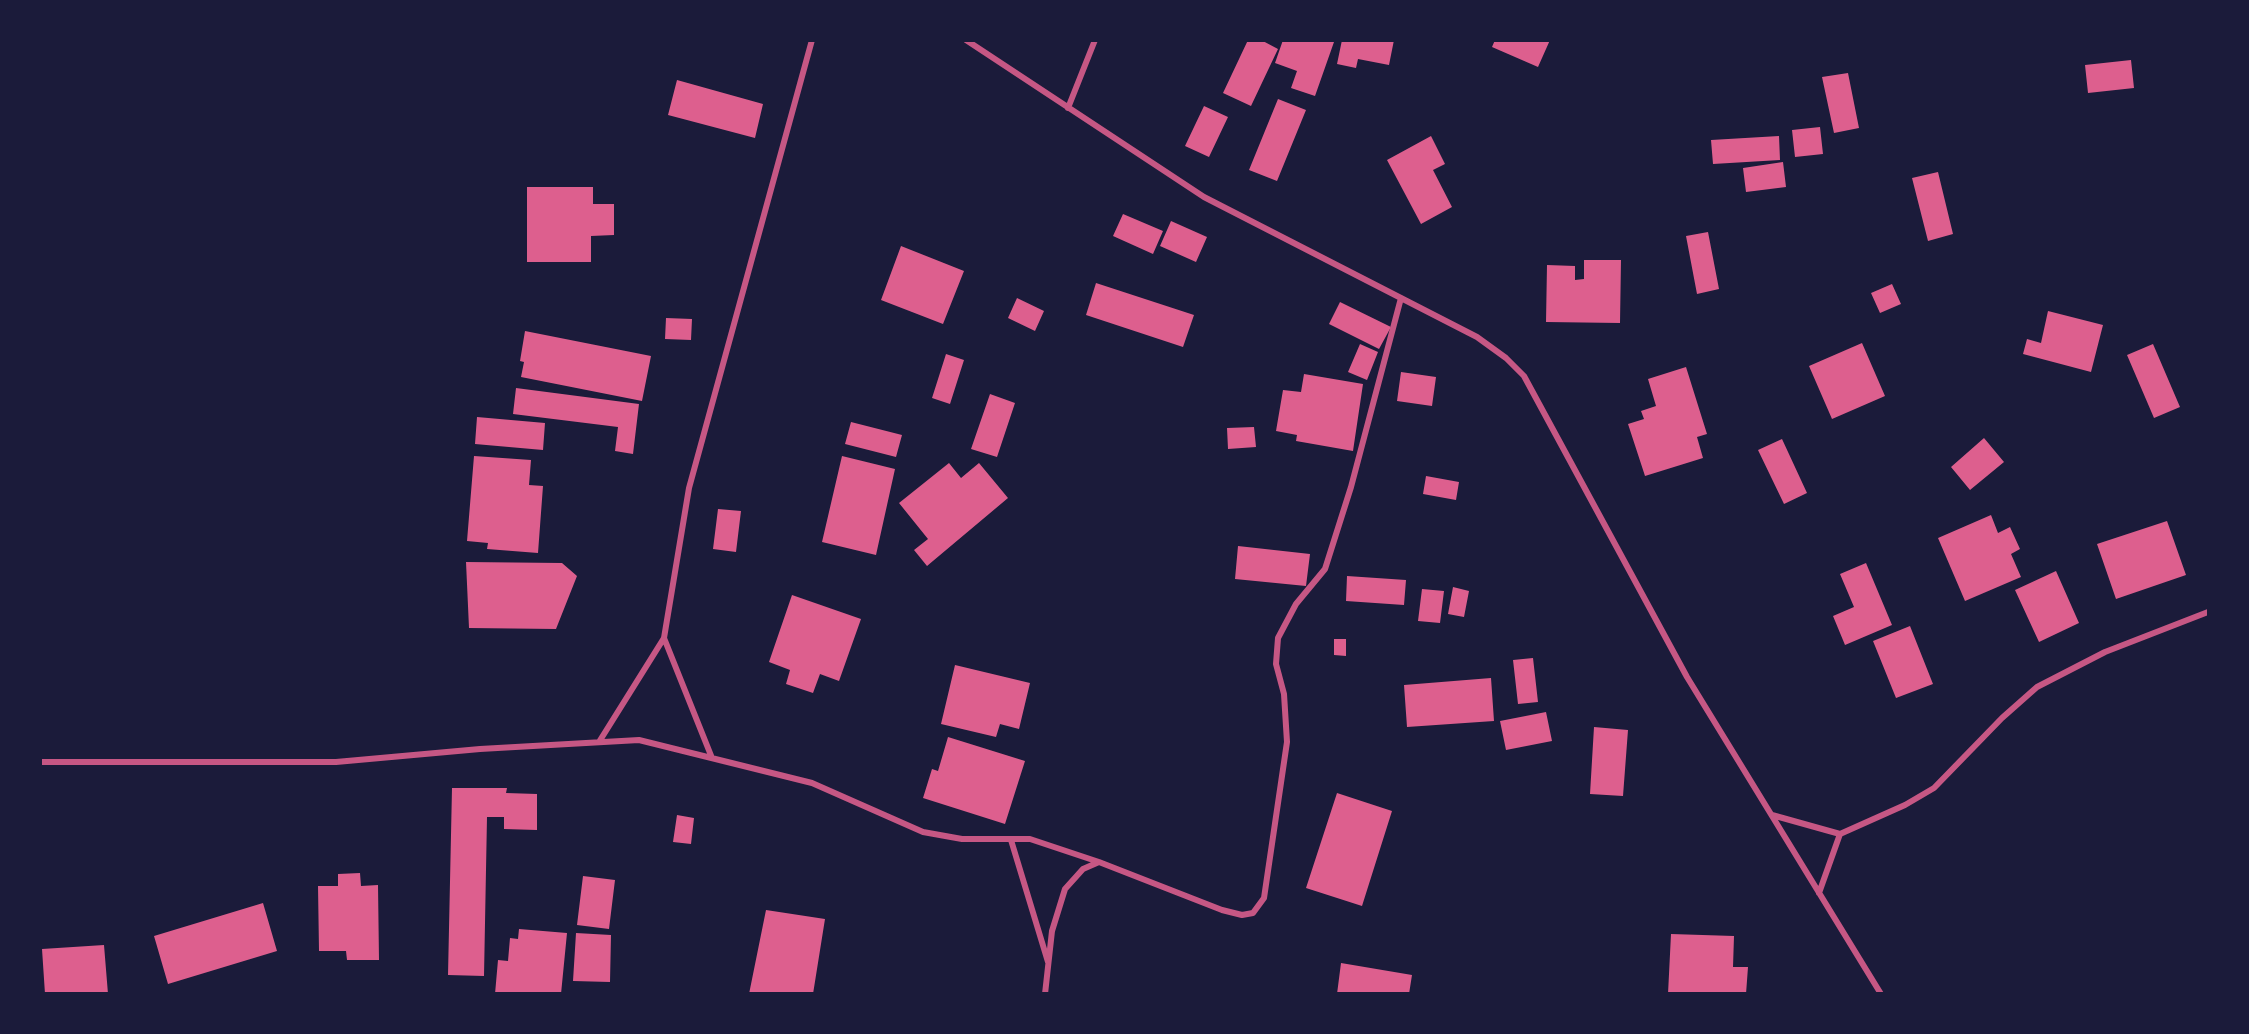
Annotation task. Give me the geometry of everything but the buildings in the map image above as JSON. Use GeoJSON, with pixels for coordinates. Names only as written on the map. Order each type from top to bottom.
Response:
{"type":"FeatureCollection","features":[{"type":"Feature","properties":{"kind":"street"},"geometry":{"type":"LineString","coordinates":[[599,742],[664,638],[689,488],[812,40]]}},
{"type":"Feature","properties":{"kind":"street"},"geometry":{"type":"LineString","coordinates":[[966,40],[1204,197],[1477,337],[1506,358],[1524,376],[1687,677],[1881,993]]}},
{"type":"Feature","properties":{"kind":"street"},"geometry":{"type":"LineString","coordinates":[[1068,108],[1095,40]]}},
{"type":"Feature","properties":{"kind":"street"},"geometry":{"type":"LineString","coordinates":[[40,762],[336,762],[480,748],[639,740],[812,783],[923,832],[962,839],[1030,839],[1099,862],[1222,910],[1242,915],[1253,913],[1264,898],[1287,742],[1284,694],[1276,664],[1278,638],[1296,604],[1325,569],[1351,487],[1401,298]]}},
{"type":"Feature","properties":{"kind":"street"},"geometry":{"type":"LineString","coordinates":[[1771,815],[1840,834],[1905,805],[1935,788],[2002,718],[2037,687],[2106,652],[2208,612]]}},
{"type":"Feature","properties":{"kind":"street"},"geometry":{"type":"LineString","coordinates":[[664,638],[712,758]]}},
{"type":"Feature","properties":{"kind":"street"},"geometry":{"type":"LineString","coordinates":[[1820,893],[1840,834]]}},
{"type":"Feature","properties":{"kind":"street"},"geometry":{"type":"LineString","coordinates":[[1011,840],[1049,966]]}},
{"type":"Feature","properties":{"kind":"street"},"geometry":{"type":"LineString","coordinates":[[1045,993],[1052,931],[1065,889],[1083,869],[1099,862]]}}]}
